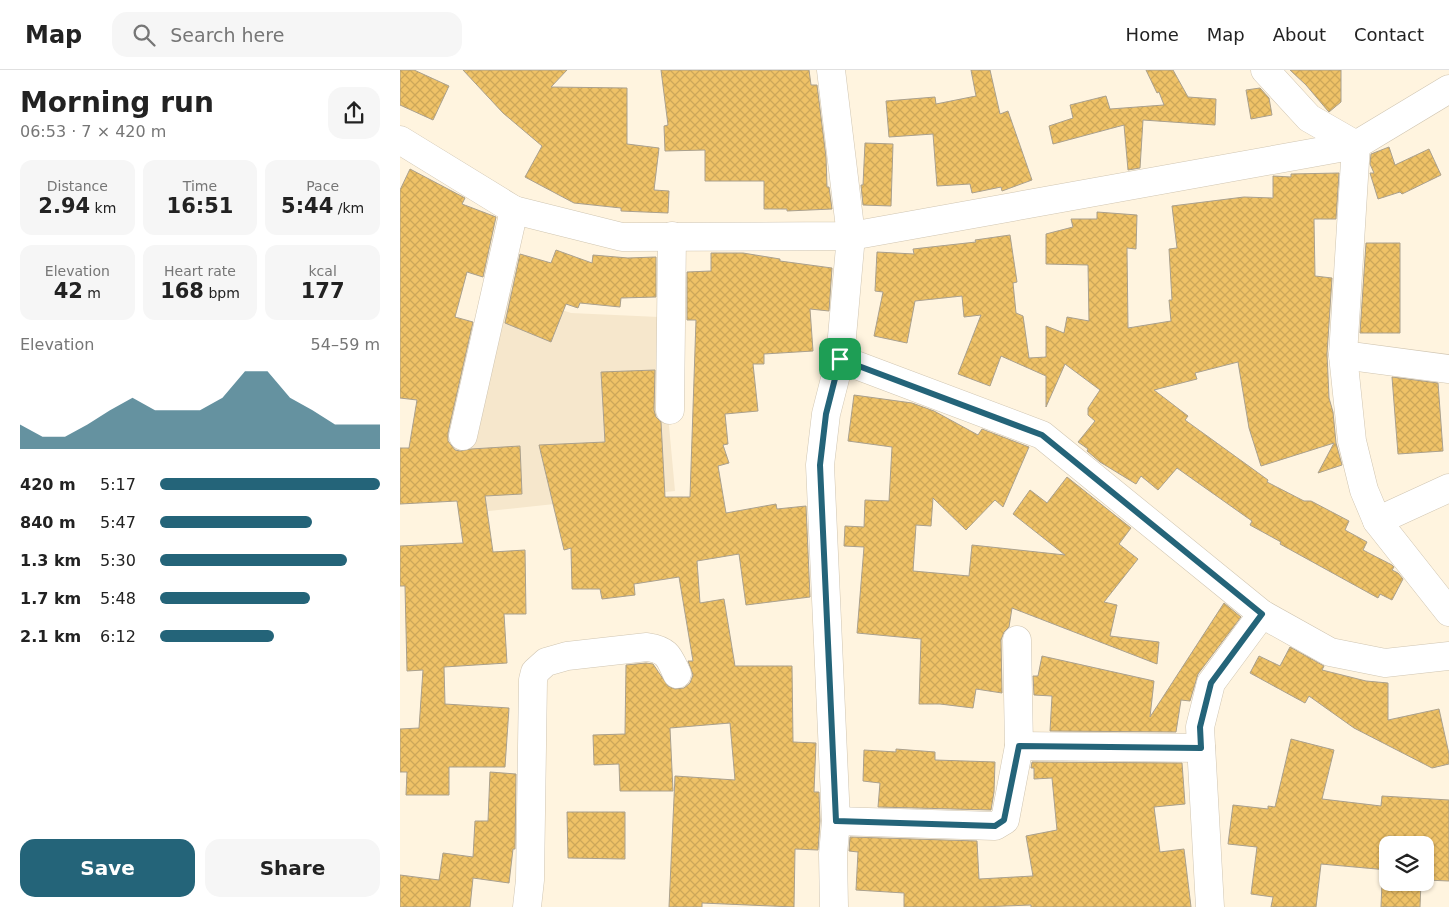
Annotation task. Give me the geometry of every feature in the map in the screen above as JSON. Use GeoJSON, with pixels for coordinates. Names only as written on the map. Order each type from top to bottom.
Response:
{"type":"FeatureCollection","features":[{"type":"Feature","properties":{"kind":"street"},"geometry":{"type":"LineString","coordinates":[[831,70],[851,236],[840,359],[826,414],[820,465],[836,821],[833,854],[834,907]]}},
{"type":"Feature","properties":{"kind":"street"},"geometry":{"type":"LineString","coordinates":[[1265,70],[1309,118],[1356,145]]}},
{"type":"Feature","properties":{"kind":"street"},"geometry":{"type":"LineString","coordinates":[[1440,70],[1449,84]]}},
{"type":"Feature","properties":{"kind":"street"},"geometry":{"type":"LineString","coordinates":[[400,140],[514,210],[622,237],[851,236],[1356,145],[1449,89]]}},
{"type":"Feature","properties":{"kind":"street"},"geometry":{"type":"LineString","coordinates":[[1356,145],[1343,355],[1352,441],[1364,490],[1377,521],[1449,612]]}},
{"type":"Feature","properties":{"kind":"street"},"geometry":{"type":"LineString","coordinates":[[463,436],[514,210]]}},
{"type":"Feature","properties":{"kind":"street"},"geometry":{"type":"LineString","coordinates":[[670,410],[672,236]]}},
{"type":"Feature","properties":{"kind":"street"},"geometry":{"type":"LineString","coordinates":[[1343,355],[1449,370]]}},
{"type":"Feature","properties":{"kind":"street"},"geometry":{"type":"LineString","coordinates":[[840,359],[1042,435],[1262,614],[1330,652],[1385,663],[1449,656]]}},
{"type":"Feature","properties":{"kind":"street"},"geometry":{"type":"LineString","coordinates":[[1377,521],[1449,488]]}},
{"type":"Feature","properties":{"kind":"street"},"geometry":{"type":"LineString","coordinates":[[1210,907],[1200,727],[1211,683],[1262,614]]}},
{"type":"Feature","properties":{"kind":"street"},"geometry":{"type":"LineString","coordinates":[[836,821],[995,826],[1004,820],[1019,746],[1018,640]]}},
{"type":"Feature","properties":{"kind":"street"},"geometry":{"type":"LineString","coordinates":[[527,907],[530,880],[532,680],[535,672],[546,662],[567,656],[647,647],[659,649],[668,655],[677,674]]}},
{"type":"Feature","properties":{"kind":"street"},"geometry":{"type":"LineString","coordinates":[[1019,746],[1201,748]]}},
{"type":"Feature","properties":{"kind":"shaded area"},"geometry":{"type":"Polygon","coordinates":[[[488,285],[571,313],[659,317],[675,491],[461,514],[452,450],[488,285]]]}},
{"type":"Feature","properties":{"kind":"building"},"geometry":{"type":"Polygon","coordinates":[[[400,70],[414,70],[449,86],[433,120],[400,105],[400,70]]]}},
{"type":"Feature","properties":{"kind":"building"},"geometry":{"type":"Polygon","coordinates":[[[463,70],[567,70],[551,87],[627,88],[627,144],[659,148],[654,190],[669,191],[668,213],[621,211],[621,208],[574,203],[525,177],[542,146],[503,113],[463,70]]]}},
{"type":"Feature","properties":{"kind":"building"},"geometry":{"type":"Polygon","coordinates":[[[661,70],[809,70],[811,85],[817,85],[826,157],[827,187],[829,187],[832,209],[787,211],[787,209],[764,209],[764,181],[705,181],[705,150],[665,151],[664,126],[668,125],[661,70]]]}},
{"type":"Feature","properties":{"kind":"building"},"geometry":{"type":"Polygon","coordinates":[[[971,70],[990,70],[1000,114],[1008,111],[1032,180],[1002,191],[1001,187],[972,193],[970,184],[937,186],[933,134],[889,137],[886,101],[935,97],[936,104],[976,96],[971,70]]]}},
{"type":"Feature","properties":{"kind":"building"},"geometry":{"type":"Polygon","coordinates":[[[1146,70],[1173,70],[1188,97],[1216,99],[1215,125],[1143,120],[1140,168],[1128,170],[1124,125],[1053,144],[1049,126],[1073,118],[1070,105],[1106,96],[1110,109],[1164,105],[1146,70]]]}},
{"type":"Feature","properties":{"kind":"building"},"geometry":{"type":"Polygon","coordinates":[[[1290,70],[1341,70],[1341,102],[1329,112],[1306,85],[1290,70]]]}},
{"type":"Feature","properties":{"kind":"building"},"geometry":{"type":"Polygon","coordinates":[[[1260,88],[1269,98],[1272,115],[1251,119],[1246,90],[1260,88]]]}},
{"type":"Feature","properties":{"kind":"building"},"geometry":{"type":"Polygon","coordinates":[[[865,143],[893,144],[891,206],[863,205],[861,185],[863,185],[865,143]]]}},
{"type":"Feature","properties":{"kind":"building"},"geometry":{"type":"Polygon","coordinates":[[[1389,147],[1395,165],[1429,149],[1441,175],[1402,194],[1400,192],[1378,199],[1370,173],[1374,173],[1370,164],[1371,154],[1389,147]]]}},
{"type":"Feature","properties":{"kind":"building"},"geometry":{"type":"Polygon","coordinates":[[[410,169],[465,198],[462,204],[496,217],[483,277],[467,272],[455,317],[473,322],[448,433],[448,441],[455,450],[460,451],[520,446],[522,494],[485,496],[493,552],[525,550],[526,614],[504,614],[507,663],[444,667],[445,704],[509,708],[505,767],[449,767],[449,795],[406,795],[407,772],[400,772],[400,729],[419,728],[423,670],[407,671],[405,586],[400,586],[400,546],[463,543],[457,501],[400,504],[400,448],[409,448],[417,400],[400,398],[400,190],[410,169]]]}},
{"type":"Feature","properties":{"kind":"building"},"geometry":{"type":"Polygon","coordinates":[[[1339,173],[1336,219],[1314,219],[1315,276],[1332,278],[1327,354],[1329,398],[1333,412],[1336,443],[1342,465],[1318,473],[1334,443],[1261,466],[1249,428],[1238,362],[1195,373],[1197,379],[1154,390],[1188,416],[1185,420],[1268,480],[1267,482],[1304,501],[1311,501],[1349,521],[1345,530],[1367,542],[1363,550],[1392,565],[1394,567],[1392,570],[1403,579],[1392,600],[1380,594],[1378,598],[1280,544],[1281,542],[1250,525],[1252,521],[1177,468],[1158,490],[1141,476],[1136,484],[1100,462],[1087,451],[1088,449],[1078,442],[1095,421],[1088,415],[1088,408],[1100,390],[1065,364],[1046,407],[1046,376],[1001,356],[990,386],[958,374],[981,315],[964,317],[962,296],[915,301],[907,343],[874,336],[883,292],[875,291],[877,252],[914,254],[913,249],[976,242],[975,240],[1010,235],[1017,282],[1013,283],[1016,313],[1023,316],[1029,358],[1046,357],[1046,326],[1064,333],[1067,317],[1089,321],[1088,265],[1046,264],[1046,234],[1073,227],[1071,219],[1097,219],[1097,212],[1137,215],[1136,249],[1127,248],[1128,328],[1171,321],[1169,300],[1172,300],[1169,249],[1177,248],[1172,206],[1244,197],[1273,198],[1273,176],[1291,177],[1291,174],[1339,173]]]}},
{"type":"Feature","properties":{"kind":"building"},"geometry":{"type":"Polygon","coordinates":[[[1366,243],[1400,243],[1400,333],[1360,333],[1366,243]]]}},
{"type":"Feature","properties":{"kind":"building"},"geometry":{"type":"Polygon","coordinates":[[[556,250],[592,263],[593,255],[628,258],[656,257],[656,297],[621,298],[620,307],[580,303],[578,308],[566,304],[551,342],[505,323],[520,254],[551,263],[556,250]]]}},
{"type":"Feature","properties":{"kind":"building"},"geometry":{"type":"Polygon","coordinates":[[[711,253],[743,253],[780,259],[780,261],[832,268],[829,311],[810,309],[813,351],[764,354],[764,364],[753,364],[758,411],[725,414],[728,444],[723,445],[729,463],[718,466],[726,513],[776,504],[777,509],[806,506],[810,597],[746,605],[739,554],[697,561],[700,603],[724,599],[735,666],[792,666],[793,742],[816,743],[814,792],[819,792],[818,850],[795,849],[794,907],[702,903],[702,907],[669,907],[675,776],[735,780],[730,723],[670,728],[673,791],[620,791],[619,764],[594,765],[593,735],[625,734],[626,665],[653,664],[668,686],[675,689],[684,688],[690,683],[693,675],[688,661],[693,661],[679,577],[634,584],[635,595],[602,599],[600,589],[572,589],[571,548],[564,550],[539,445],[605,442],[601,372],[655,370],[654,410],[656,417],[661,422],[665,497],[690,497],[696,320],[687,320],[687,272],[711,271],[711,253]]]}},
{"type":"Feature","properties":{"kind":"building"},"geometry":{"type":"Polygon","coordinates":[[[1392,377],[1438,383],[1443,451],[1398,454],[1392,377]]]}},
{"type":"Feature","properties":{"kind":"building"},"geometry":{"type":"Polygon","coordinates":[[[854,395],[912,403],[934,411],[978,435],[982,429],[1029,447],[1003,507],[995,500],[966,530],[933,498],[931,526],[916,525],[913,571],[969,576],[972,545],[1065,555],[1013,514],[1030,490],[1047,503],[1067,477],[1131,528],[1119,544],[1138,559],[1104,602],[1117,605],[1110,636],[1159,642],[1157,664],[1012,608],[1009,627],[1004,632],[1001,640],[1002,693],[976,689],[973,708],[940,704],[919,704],[921,639],[857,633],[864,547],[844,546],[845,526],[864,527],[865,500],[889,501],[892,447],[848,441],[854,395]]]}},
{"type":"Feature","properties":{"kind":"building"},"geometry":{"type":"Polygon","coordinates":[[[1224,603],[1241,617],[1198,674],[1190,701],[1181,700],[1176,732],[1050,731],[1052,696],[1034,695],[1033,676],[1038,676],[1042,656],[1154,681],[1150,717],[1224,603]]]}},
{"type":"Feature","properties":{"kind":"building"},"geometry":{"type":"Polygon","coordinates":[[[1290,647],[1324,666],[1322,670],[1366,681],[1388,683],[1388,720],[1439,709],[1449,754],[1449,764],[1432,768],[1354,728],[1309,696],[1305,703],[1250,673],[1259,656],[1280,666],[1290,647]]]}},
{"type":"Feature","properties":{"kind":"building"},"geometry":{"type":"Polygon","coordinates":[[[1291,739],[1334,750],[1322,799],[1381,806],[1382,796],[1449,800],[1449,881],[1434,880],[1434,836],[1379,836],[1379,869],[1321,864],[1316,907],[1271,907],[1273,897],[1251,894],[1257,847],[1228,844],[1233,805],[1268,809],[1268,806],[1275,807],[1291,739]]]}},
{"type":"Feature","properties":{"kind":"building"},"geometry":{"type":"Polygon","coordinates":[[[896,749],[935,752],[935,760],[995,762],[991,810],[878,807],[880,783],[863,781],[864,750],[896,752],[896,749]]]}},
{"type":"Feature","properties":{"kind":"building"},"geometry":{"type":"Polygon","coordinates":[[[1032,762],[1182,763],[1185,804],[1154,807],[1160,852],[1184,849],[1191,907],[1031,907],[1031,905],[904,907],[904,893],[856,890],[858,852],[849,851],[850,837],[977,841],[979,879],[1033,876],[1026,836],[1057,830],[1052,778],[1034,779],[1034,768],[1031,768],[1032,762]]]}},
{"type":"Feature","properties":{"kind":"building"},"geometry":{"type":"Polygon","coordinates":[[[490,772],[516,774],[515,849],[513,849],[509,883],[473,878],[470,907],[400,907],[400,875],[439,880],[443,853],[473,857],[475,821],[488,821],[490,772]]]}},
{"type":"Feature","properties":{"kind":"building"},"geometry":{"type":"Polygon","coordinates":[[[567,812],[625,812],[625,859],[568,858],[567,812]]]}},
{"type":"Feature","properties":{"kind":"building"},"geometry":{"type":"Polygon","coordinates":[[[1382,891],[1421,891],[1420,907],[1381,907],[1382,891]]]}},
{"type":"Feature","properties":{"kind":"route"},"geometry":{"type":"LineString","coordinates":[[840,359],[1042,435],[1262,614],[1211,683],[1200,727],[1201,748],[1019,746],[1004,820],[995,826],[836,821],[820,465],[826,414],[840,359]]}}]}
